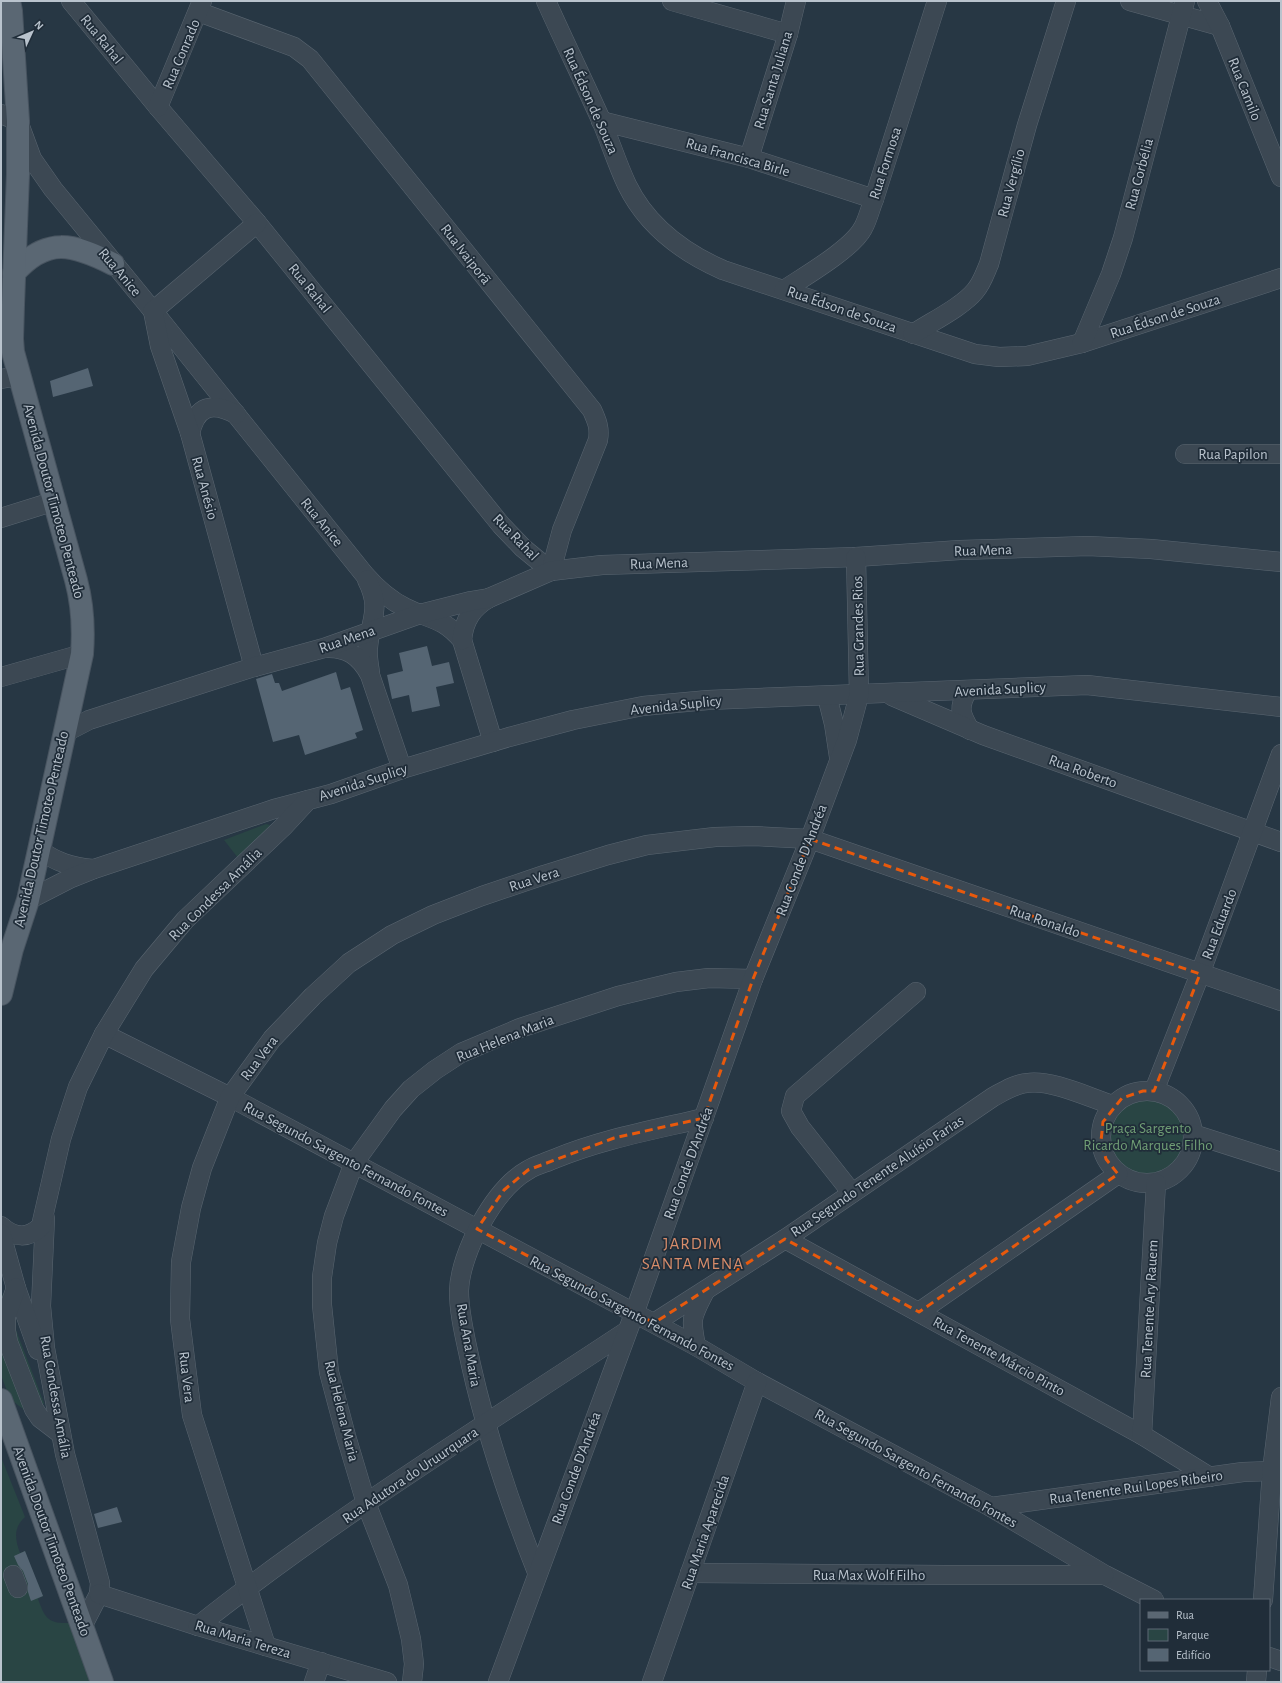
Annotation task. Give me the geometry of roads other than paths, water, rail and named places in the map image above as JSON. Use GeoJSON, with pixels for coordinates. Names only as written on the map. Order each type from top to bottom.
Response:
{"type":"FeatureCollection","features":[{"type":"Feature","properties":{"kind":"main road","name":"Avenida Doutor Timoteo Penteado"},"geometry":{"type":"LineString","coordinates":[[1,994],[6,949],[28,900],[38,848],[82,654],[84,627],[82,602],[55,501],[10,378],[12,339],[7,304],[14,273],[10,118],[13,4]]}},
{"type":"Feature","properties":{"kind":"main road"},"geometry":{"type":"LineString","coordinates":[[14,273],[22,264],[40,252],[50,248],[63,246],[81,250],[113,264]]}},
{"type":"Feature","properties":{"kind":"main road","name":"Avenida Doutor Timoteo Penteado"},"geometry":{"type":"LineString","coordinates":[[1,1400],[102,1682]]}},
{"type":"Feature","properties":{"kind":"street","name":"Rua Rahal"},"geometry":{"type":"LineString","coordinates":[[71,1],[158,107],[257,223],[501,525],[523,548],[551,571]]}},
{"type":"Feature","properties":{"kind":"street","name":"Rua Édson de Souza"},"geometry":{"type":"LineString","coordinates":[[546,1],[601,121],[627,186],[642,210],[660,230],[682,249],[699,260],[722,270],[975,354],[999,357],[1027,356],[1082,344],[1281,278]]}},
{"type":"Feature","properties":{"kind":"street"},"geometry":{"type":"LineString","coordinates":[[672,1],[788,34]]}},
{"type":"Feature","properties":{"kind":"street","name":"Rua Santa Juliana"},"geometry":{"type":"LineString","coordinates":[[749,158],[788,34],[796,1]]}},
{"type":"Feature","properties":{"kind":"street","name":"Rua Formosa"},"geometry":{"type":"LineString","coordinates":[[784,290],[841,250],[856,238],[863,229],[874,199],[937,1]]}},
{"type":"Feature","properties":{"kind":"street","name":"Rua Vergílio"},"geometry":{"type":"LineString","coordinates":[[913,334],[964,302],[975,291],[982,280],[989,264],[1027,125],[1066,1]]}},
{"type":"Feature","properties":{"kind":"street"},"geometry":{"type":"LineString","coordinates":[[1130,1],[1183,8],[1220,26]]}},
{"type":"Feature","properties":{"kind":"street","name":"Rua Camilo"},"geometry":{"type":"LineString","coordinates":[[1207,1],[1220,26],[1281,177]]}},
{"type":"Feature","properties":{"kind":"street","name":"Rua Conrado"},"geometry":{"type":"LineString","coordinates":[[158,107],[200,6]]}},
{"type":"Feature","properties":{"kind":"street","name":"Rua Ivaiporã"},"geometry":{"type":"LineString","coordinates":[[200,6],[294,47],[310,59],[592,410],[598,421],[598,440],[562,530],[551,571]]}},
{"type":"Feature","properties":{"kind":"street","name":"Rua Corbélia"},"geometry":{"type":"LineString","coordinates":[[1082,344],[1111,274],[1123,238],[1183,8]]}},
{"type":"Feature","properties":{"kind":"street","name":"Rua Anice"},"geometry":{"type":"LineString","coordinates":[[10,118],[32,159],[53,189],[364,574],[383,594],[395,602],[420,614],[432,617],[444,623],[462,640]]}},
{"type":"Feature","properties":{"kind":"street","name":"Rua Francisca Birle"},"geometry":{"type":"LineString","coordinates":[[601,121],[749,158],[874,199]]}},
{"type":"Feature","properties":{"kind":"street"},"geometry":{"type":"LineString","coordinates":[[153,311],[257,223]]}},
{"type":"Feature","properties":{"kind":"street","name":"Rua Anésio"},"geometry":{"type":"LineString","coordinates":[[153,311],[160,346],[190,434],[254,666]]}},
{"type":"Feature","properties":{"kind":"street"},"geometry":{"type":"LineString","coordinates":[[190,434],[195,419],[201,412],[208,408],[214,406],[236,414]]}},
{"type":"Feature","properties":{"kind":"street","name":"Rua Papilon"},"geometry":{"type":"LineString","coordinates":[[1185,454],[1281,454]]}},
{"type":"Feature","properties":{"kind":"street"},"geometry":{"type":"LineString","coordinates":[[1,518],[55,501]]}},
{"type":"Feature","properties":{"kind":"street","name":"Rua Mena"},"geometry":{"type":"LineString","coordinates":[[64,733],[89,720],[254,666],[324,648],[420,614],[489,598],[551,571],[602,565],[856,557],[960,550],[1088,546],[1151,549],[1281,562]]}},
{"type":"Feature","properties":{"kind":"street","name":"Rua Grandes Rios"},"geometry":{"type":"LineString","coordinates":[[856,557],[859,695]]}},
{"type":"Feature","properties":{"kind":"street","name":"Rua Anice"},"geometry":{"type":"LineString","coordinates":[[364,574],[375,601],[374,621],[367,654],[370,675]]}},
{"type":"Feature","properties":{"kind":"street"},"geometry":{"type":"LineString","coordinates":[[489,598],[480,604],[466,619],[462,640],[493,742]]}},
{"type":"Feature","properties":{"kind":"street"},"geometry":{"type":"LineString","coordinates":[[324,648],[347,650],[357,656],[365,664],[402,769]]}},
{"type":"Feature","properties":{"kind":"street"},"geometry":{"type":"LineString","coordinates":[[1,677],[82,654]]}},
{"type":"Feature","properties":{"kind":"street","name":"Avenida Suplicy"},"geometry":{"type":"LineString","coordinates":[[28,900],[69,879],[94,869],[274,809],[331,794],[402,769],[493,742],[573,720],[643,706],[708,700],[1087,685],[1281,707]]}},
{"type":"Feature","properties":{"kind":"street"},"geometry":{"type":"LineString","coordinates":[[968,690],[962,700],[960,709],[963,719],[970,730]]}},
{"type":"Feature","properties":{"kind":"street","name":"Rua Roberto"},"geometry":{"type":"LineString","coordinates":[[887,694],[970,730],[1281,842]]}},
{"type":"Feature","properties":{"kind":"street","name":"Rua Conde D'Andréa"},"geometry":{"type":"LineString","coordinates":[[498,1682],[537,1572],[634,1314],[753,979],[810,839],[847,740],[859,695]]}},
{"type":"Feature","properties":{"kind":"street","name":"Rua Conde D'Andréa"},"geometry":{"type":"LineString","coordinates":[[827,696],[834,724],[839,758]]}},
{"type":"Feature","properties":{"kind":"street","name":"Rua Eduardo"},"geometry":{"type":"LineString","coordinates":[[1154,1091],[1254,832],[1281,754]]}},
{"type":"Feature","properties":{"kind":"street","name":"Rua Condessa Amália"},"geometry":{"type":"LineString","coordinates":[[1,1226],[17,1236],[29,1235],[41,1226],[45,1215],[61,1139],[78,1087],[104,1034],[144,969],[185,920],[279,832],[308,800]]}},
{"type":"Feature","properties":{"kind":"street","name":"Rua Vera"},"geometry":{"type":"LineString","coordinates":[[266,1646],[192,1415],[180,1319],[181,1262],[191,1208],[202,1168],[230,1097],[272,1039],[313,996],[349,962],[392,935],[433,915],[482,896],[537,878],[608,855],[647,845],[716,837],[754,836],[810,839]]}},
{"type":"Feature","properties":{"kind":"street","name":"Rua Ronaldo"},"geometry":{"type":"LineString","coordinates":[[810,839],[1281,1002]]}},
{"type":"Feature","properties":{"kind":"street","name":"Avenida Suplicy"},"geometry":{"type":"LineString","coordinates":[[38,848],[56,861],[67,865],[94,869]]}},
{"type":"Feature","properties":{"kind":"street","name":"Rua Helena Maria"},"geometry":{"type":"LineString","coordinates":[[412,1682],[414,1664],[411,1639],[398,1585],[366,1503],[330,1372],[322,1305],[322,1277],[327,1243],[334,1216],[354,1163],[393,1109],[411,1089],[435,1070],[461,1053],[520,1028],[618,996],[676,982],[709,978],[753,979]]}},
{"type":"Feature","properties":{"kind":"street"},"geometry":{"type":"LineString","coordinates":[[852,1193],[800,1127],[791,1111],[795,1096],[916,992]]}},
{"type":"Feature","properties":{"kind":"street","name":"Rua Segundo Sargento Fernando Fontes"},"geometry":{"type":"LineString","coordinates":[[104,1034],[230,1097],[696,1346],[757,1382],[990,1507],[1104,1575],[1152,1599]]}},
{"type":"Feature","properties":{"kind":"street","name":"Rua Segundo Tenente Aluísio Farias"},"geometry":{"type":"LineString","coordinates":[[654,1324],[785,1239],[993,1097],[1010,1088],[1027,1082],[1047,1083],[1113,1106]]}},
{"type":"Feature","properties":{"kind":"street"},"geometry":{"type":"LineString","coordinates":[[1154,1091],[1169,1096],[1181,1106],[1190,1119],[1193,1134],[1192,1150],[1184,1165],[1172,1177],[1156,1183],[1137,1182],[1118,1174],[1106,1159],[1101,1141],[1103,1122],[1113,1106],[1122,1098],[1132,1093],[1154,1091]]}},
{"type":"Feature","properties":{"kind":"street","name":"Rua Ana Maria"},"geometry":{"type":"LineString","coordinates":[[537,1572],[504,1486],[485,1425],[461,1314],[459,1290],[462,1272],[477,1229],[504,1190],[528,1170],[568,1153],[614,1138],[704,1118]]}},
{"type":"Feature","properties":{"kind":"street"},"geometry":{"type":"LineString","coordinates":[[1193,1134],[1281,1162]]}},
{"type":"Feature","properties":{"kind":"street"},"geometry":{"type":"LineString","coordinates":[[919,1312],[1118,1174]]}},
{"type":"Feature","properties":{"kind":"street","name":"Rua Tenente Ary Rauem"},"geometry":{"type":"LineString","coordinates":[[1142,1435],[1156,1183]]}},
{"type":"Feature","properties":{"kind":"street","name":"Rua Condessa Amália"},"geometry":{"type":"LineString","coordinates":[[45,1215],[41,1306],[45,1348],[65,1454],[99,1574],[100,1594]]}},
{"type":"Feature","properties":{"kind":"street"},"geometry":{"type":"LineString","coordinates":[[1,1234],[16,1288],[52,1391]]}},
{"type":"Feature","properties":{"kind":"street","name":"Rua Tenente Márcio Pinto"},"geometry":{"type":"LineString","coordinates":[[785,1239],[1142,1435],[1210,1477]]}},
{"type":"Feature","properties":{"kind":"street"},"geometry":{"type":"LineString","coordinates":[[16,1288],[6,1316],[8,1342],[34,1409],[40,1418],[61,1434]]}},
{"type":"Feature","properties":{"kind":"street"},"geometry":{"type":"LineString","coordinates":[[696,1346],[692,1318],[705,1290]]}},
{"type":"Feature","properties":{"kind":"street","name":"Rua Adutora do Uruurquara"},"geometry":{"type":"LineString","coordinates":[[198,1626],[248,1587],[366,1503],[627,1331]]}},
{"type":"Feature","properties":{"kind":"street","name":"Rua Maria Aparecida"},"geometry":{"type":"LineString","coordinates":[[652,1682],[757,1382]]}},
{"type":"Feature","properties":{"kind":"street"},"geometry":{"type":"LineString","coordinates":[[1262,1599],[1276,1472],[1281,1397]]}},
{"type":"Feature","properties":{"kind":"street","name":"Rua Tenente Rui Lopes Ribeiro"},"geometry":{"type":"LineString","coordinates":[[990,1507],[1243,1472],[1276,1472]]}},
{"type":"Feature","properties":{"kind":"street"},"geometry":{"type":"LineString","coordinates":[[1048,1575],[1066,1563],[1071,1555]]}},
{"type":"Feature","properties":{"kind":"street","name":"Rua Max Wolf Filho"},"geometry":{"type":"LineString","coordinates":[[690,1573],[1104,1575]]}},
{"type":"Feature","properties":{"kind":"street"},"geometry":{"type":"LineString","coordinates":[[82,1627],[100,1594]]}},
{"type":"Feature","properties":{"kind":"street","name":"Rua Maria Tereza"},"geometry":{"type":"LineString","coordinates":[[100,1594],[198,1626],[387,1682]]}},
{"type":"Feature","properties":{"kind":"street"},"geometry":{"type":"LineString","coordinates":[[1270,1657],[1281,1661]]}},
{"type":"Feature","properties":{"kind":"street"},"geometry":{"type":"LineString","coordinates":[[314,1682],[321,1662]]}},
{"type":"Feature","properties":{"kind":"street"},"geometry":{"type":"LineString","coordinates":[[1256,1682],[1257,1671]]}},
{"type":"Feature","properties":{"kind":"district","name":"JARDIM SANTA MENA"},"geometry":{"type":"Point","coordinates":[693,1253]}},
{"type":"Feature","properties":{"kind":"park label","name":"Praça Sargento Ricardo Marques Filho"},"geometry":{"type":"Point","coordinates":[1148,1136]}}]}
